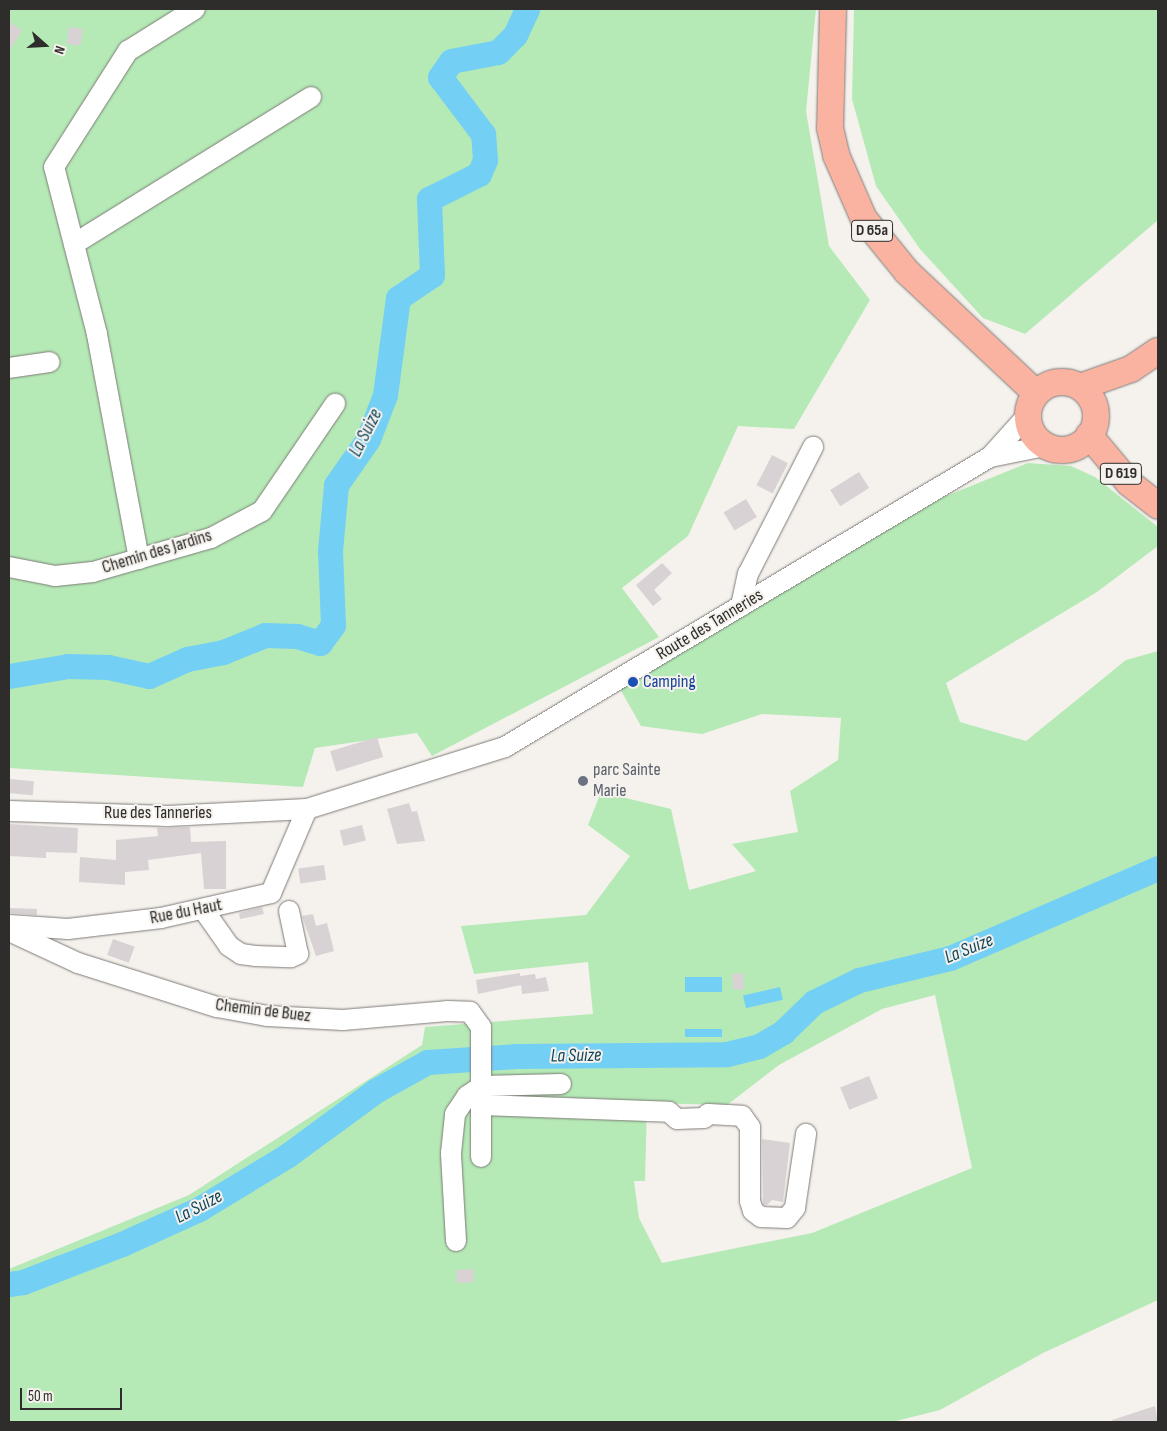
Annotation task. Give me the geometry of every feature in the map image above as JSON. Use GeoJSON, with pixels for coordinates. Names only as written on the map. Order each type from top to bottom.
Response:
{"type":"FeatureCollection","features":[{"type":"Feature","properties":{"kind":"main road","name":"D 65a"},"geometry":{"type":"LineString","coordinates":[[832,9],[830,128],[836,155],[864,219],[907,272],[1032,404]]}},
{"type":"Feature","properties":{"kind":"main road"},"geometry":{"type":"LineString","coordinates":[[1080,387],[1131,369],[1158,351]]}},
{"type":"Feature","properties":{"kind":"main road"},"geometry":{"type":"LineString","coordinates":[[1093,426],[1090,397],[1080,387],[1064,382],[1054,382],[1032,404],[1032,433],[1046,446],[1065,450],[1083,442],[1131,369]]}},
{"type":"Feature","properties":{"kind":"main road","name":"D 619"},"geometry":{"type":"LineString","coordinates":[[1093,426],[1129,483],[1158,506]]}},
{"type":"Feature","properties":{"kind":"street"},"geometry":{"type":"LineString","coordinates":[[139,559],[112,408],[74,244],[54,168],[128,51],[195,9]]}},
{"type":"Feature","properties":{"kind":"street"},"geometry":{"type":"LineString","coordinates":[[74,244],[311,98]]}},
{"type":"Feature","properties":{"kind":"street"},"geometry":{"type":"LineString","coordinates":[[9,368],[50,362]]}},
{"type":"Feature","properties":{"kind":"street","name":"Chemin des Jardins"},"geometry":{"type":"LineString","coordinates":[[9,567],[55,576],[93,572],[211,538],[262,511],[335,404]]}},
{"type":"Feature","properties":{"kind":"street","name":"Route des Tanneries"},"geometry":{"type":"LineString","coordinates":[[990,457],[1032,404]]}},
{"type":"Feature","properties":{"kind":"street","name":"Route des Tanneries"},"geometry":{"type":"LineString","coordinates":[[307,809],[504,746],[990,457],[1046,446]]}},
{"type":"Feature","properties":{"kind":"street"},"geometry":{"type":"LineString","coordinates":[[741,606],[748,574],[813,447]]}},
{"type":"Feature","properties":{"kind":"street","name":"Rue des Tanneries"},"geometry":{"type":"LineString","coordinates":[[9,811],[168,816],[307,809]]}},
{"type":"Feature","properties":{"kind":"street","name":"Rue du Haut"},"geometry":{"type":"LineString","coordinates":[[9,926],[68,930],[203,909],[271,893],[307,809]]}},
{"type":"Feature","properties":{"kind":"street"},"geometry":{"type":"LineString","coordinates":[[203,909],[229,946],[241,954],[291,957],[298,954],[289,911]]}},
{"type":"Feature","properties":{"kind":"street","name":"Chemin de Buez"},"geometry":{"type":"LineString","coordinates":[[9,931],[78,963],[217,1008],[268,1016],[343,1020],[447,1011],[470,1012],[479,1021],[482,1043],[481,1157]]}},
{"type":"Feature","properties":{"kind":"street"},"geometry":{"type":"LineString","coordinates":[[456,1241],[451,1153],[455,1114],[467,1096],[482,1086],[561,1084]]}},
{"type":"Feature","properties":{"kind":"street"},"geometry":{"type":"LineString","coordinates":[[482,1086],[669,1112],[677,1119],[704,1118],[708,1114],[742,1116],[750,1127],[750,1201],[753,1211],[761,1217],[787,1218],[795,1208],[806,1134]]}},
{"type":"Feature","properties":{"kind":"green space"},"geometry":{"type":"Polygon","coordinates":[[[9,9],[816,9],[806,111],[829,246],[870,300],[794,429],[738,426],[688,536],[622,588],[659,637],[432,756],[417,733],[315,748],[303,787],[9,768],[9,9]]]}},
{"type":"Feature","properties":{"kind":"green space"},"geometry":{"type":"Polygon","coordinates":[[[854,9],[1158,9],[1158,220],[1025,334],[983,318],[920,249],[876,186],[852,99],[854,9]]]}},
{"type":"Feature","properties":{"kind":"green space"},"geometry":{"type":"Polygon","coordinates":[[[1028,463],[1071,466],[1095,477],[1158,527],[1158,546],[1097,592],[946,683],[960,722],[1026,741],[1126,660],[1158,651],[1158,1300],[1043,1353],[940,1410],[892,1422],[9,1422],[9,1269],[189,1195],[422,1045],[425,1027],[593,1014],[588,962],[474,974],[461,926],[586,915],[630,856],[588,825],[601,792],[671,809],[689,890],[756,871],[732,844],[798,832],[790,791],[838,760],[841,718],[762,714],[702,734],[641,726],[619,687],[936,500],[1028,463]],[[935,995],[882,1009],[779,1065],[727,1105],[647,1103],[645,1181],[634,1181],[639,1218],[662,1263],[812,1233],[972,1168],[935,995]]]}},
{"type":"Feature","properties":{"kind":"water"},"geometry":{"type":"Polygon","coordinates":[[[685,977],[722,977],[722,992],[685,992],[685,977]]]}},
{"type":"Feature","properties":{"kind":"water"},"geometry":{"type":"Polygon","coordinates":[[[780,987],[783,1000],[746,1008],[743,996],[780,987]]]}},
{"type":"Feature","properties":{"kind":"water"},"geometry":{"type":"Polygon","coordinates":[[[685,1029],[722,1029],[722,1037],[685,1037],[685,1029]]]}},
{"type":"Feature","properties":{"kind":"building"},"geometry":{"type":"Polygon","coordinates":[[[9,21],[22,31],[9,50],[9,21]]]}},
{"type":"Feature","properties":{"kind":"building"},"geometry":{"type":"Polygon","coordinates":[[[69,27],[83,29],[80,46],[67,44],[69,27]]]}},
{"type":"Feature","properties":{"kind":"building"},"geometry":{"type":"Polygon","coordinates":[[[772,455],[788,463],[773,493],[757,485],[772,455]]]}},
{"type":"Feature","properties":{"kind":"building"},"geometry":{"type":"Polygon","coordinates":[[[859,472],[869,488],[840,506],[830,490],[859,472]]]}},
{"type":"Feature","properties":{"kind":"building"},"geometry":{"type":"Polygon","coordinates":[[[746,499],[757,517],[735,530],[724,512],[746,499]]]}},
{"type":"Feature","properties":{"kind":"building"},"geometry":{"type":"Polygon","coordinates":[[[662,563],[672,573],[654,590],[662,599],[653,606],[636,585],[662,563]]]}},
{"type":"Feature","properties":{"kind":"building"},"geometry":{"type":"Polygon","coordinates":[[[377,737],[383,757],[336,771],[330,751],[377,737]]]}},
{"type":"Feature","properties":{"kind":"building"},"geometry":{"type":"Polygon","coordinates":[[[9,779],[34,781],[33,795],[9,793],[9,779]]]}},
{"type":"Feature","properties":{"kind":"building"},"geometry":{"type":"Polygon","coordinates":[[[409,803],[412,812],[417,811],[425,841],[397,844],[387,809],[409,803]]]}},
{"type":"Feature","properties":{"kind":"building"},"geometry":{"type":"Polygon","coordinates":[[[9,824],[78,828],[77,853],[46,852],[46,858],[9,856],[9,824]]]}},
{"type":"Feature","properties":{"kind":"building"},"geometry":{"type":"Polygon","coordinates":[[[362,825],[366,841],[344,846],[340,831],[362,825]]]}},
{"type":"Feature","properties":{"kind":"building"},"geometry":{"type":"Polygon","coordinates":[[[190,827],[191,842],[226,841],[226,889],[204,889],[201,853],[148,860],[149,870],[125,872],[125,885],[79,882],[80,857],[116,860],[116,840],[158,836],[157,828],[190,827]]]}},
{"type":"Feature","properties":{"kind":"building"},"geometry":{"type":"Polygon","coordinates":[[[324,865],[326,880],[300,883],[298,869],[324,865]]]}},
{"type":"Feature","properties":{"kind":"building"},"geometry":{"type":"Polygon","coordinates":[[[262,907],[264,914],[240,919],[239,913],[262,907]]]}},
{"type":"Feature","properties":{"kind":"building"},"geometry":{"type":"Polygon","coordinates":[[[9,908],[37,909],[37,915],[9,913],[9,908]]]}},
{"type":"Feature","properties":{"kind":"building"},"geometry":{"type":"Polygon","coordinates":[[[313,914],[316,926],[327,923],[334,951],[316,956],[302,916],[313,914]]]}},
{"type":"Feature","properties":{"kind":"building"},"geometry":{"type":"Polygon","coordinates":[[[113,939],[135,947],[129,963],[107,955],[113,939]]]}},
{"type":"Feature","properties":{"kind":"building"},"geometry":{"type":"Polygon","coordinates":[[[520,973],[520,976],[535,974],[536,979],[546,977],[549,991],[522,994],[521,985],[478,994],[476,980],[520,973]]]}},
{"type":"Feature","properties":{"kind":"building"},"geometry":{"type":"Polygon","coordinates":[[[743,973],[744,989],[733,990],[732,974],[743,973]]]}},
{"type":"Feature","properties":{"kind":"building"},"geometry":{"type":"Polygon","coordinates":[[[869,1076],[878,1098],[849,1110],[840,1088],[869,1076]]]}},
{"type":"Feature","properties":{"kind":"building"},"geometry":{"type":"Polygon","coordinates":[[[762,1139],[790,1143],[783,1202],[772,1200],[767,1205],[763,1204],[762,1139]]]}},
{"type":"Feature","properties":{"kind":"building"},"geometry":{"type":"Polygon","coordinates":[[[473,1269],[474,1282],[457,1283],[456,1270],[473,1269]]]}},
{"type":"Feature","properties":{"kind":"building"},"geometry":{"type":"Polygon","coordinates":[[[1155,1406],[1158,1422],[1113,1422],[1112,1420],[1155,1406]]]}},
{"type":"Feature","properties":{"kind":"waterway","name":"La Suize"},"geometry":{"type":"LineString","coordinates":[[9,676],[68,666],[108,667],[149,676],[187,659],[223,652],[265,635],[297,636],[320,643],[333,625],[330,551],[336,485],[368,439],[385,395],[398,298],[432,275],[429,199],[479,174],[485,160],[483,134],[440,77],[451,61],[498,52],[515,35],[527,9]]}},
{"type":"Feature","properties":{"kind":"waterway","name":"La Suize"},"geometry":{"type":"LineString","coordinates":[[9,1284],[23,1282],[122,1244],[199,1209],[288,1155],[375,1091],[427,1062],[517,1056],[727,1054],[759,1046],[783,1032],[814,1002],[859,980],[950,958],[1158,868]]}},
{"type":"Feature","properties":{"kind":"place","name":"Camping"},"geometry":{"type":"Point","coordinates":[633,682]}},
{"type":"Feature","properties":{"kind":"place","name":"parc Sainte Marie"},"geometry":{"type":"Point","coordinates":[583,781]}}]}
